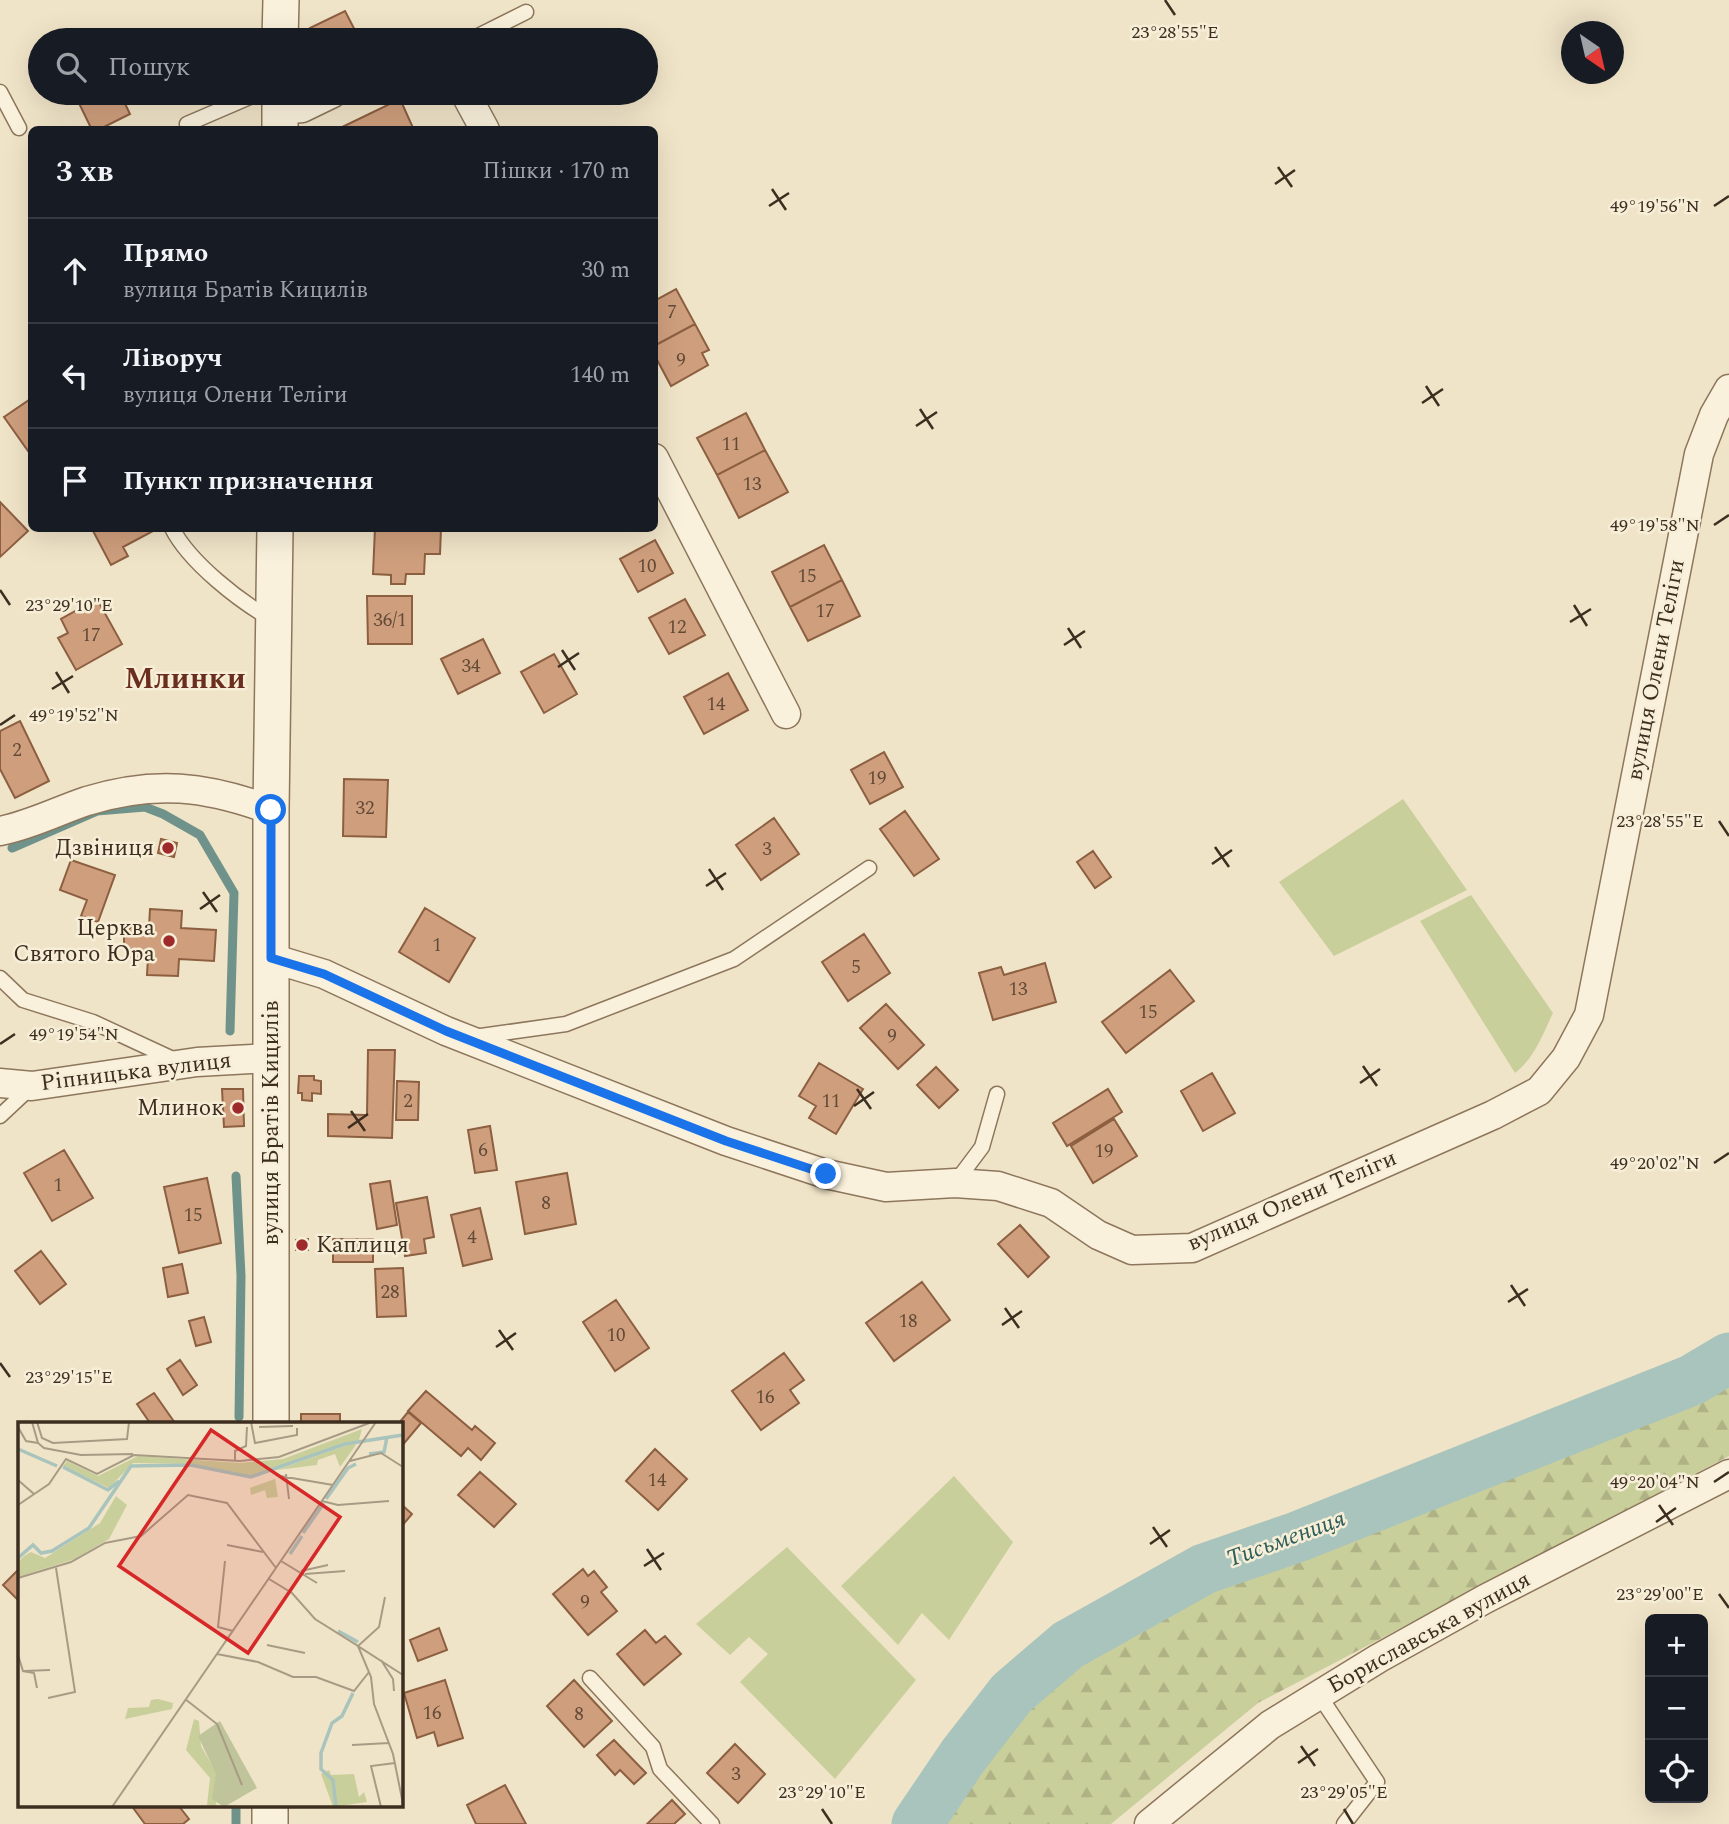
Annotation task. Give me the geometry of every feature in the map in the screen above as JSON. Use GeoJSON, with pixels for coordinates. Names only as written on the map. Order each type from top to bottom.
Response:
{"type":"FeatureCollection","features":[{"type":"Feature","properties":{"kind":"street"},"geometry":{"type":"LineString","coordinates":[[281,0],[281,28]]}},
{"type":"Feature","properties":{"kind":"street"},"geometry":{"type":"LineString","coordinates":[[275,106],[302,108],[308,105]]}},
{"type":"Feature","properties":{"kind":"street"},"geometry":{"type":"LineString","coordinates":[[471,105],[483,126]]}},
{"type":"Feature","properties":{"kind":"street","name":"вулиця Олени Теліги"},"geometry":{"type":"LineString","coordinates":[[271,958],[324,974],[467,1038],[726,1141],[826,1174],[886,1187],[955,1183],[998,1186],[1051,1203],[1098,1235],[1132,1250],[1192,1248],[1493,1115],[1539,1091],[1566,1058],[1589,1015],[1699,454],[1714,415],[1729,389]]}},
{"type":"Feature","properties":{"kind":"street"},"geometry":{"type":"LineString","coordinates":[[658,466],[786,714]]}},
{"type":"Feature","properties":{"kind":"street","name":"вулиця Братів Кицилів"},"geometry":{"type":"LineString","coordinates":[[271,1422],[271,810],[275,532]]}},
{"type":"Feature","properties":{"kind":"street"},"geometry":{"type":"LineString","coordinates":[[0,831],[31,823],[87,801],[138,789],[192,788],[236,797],[271,810]]}},
{"type":"Feature","properties":{"kind":"street","name":"Ріпницька вулиця"},"geometry":{"type":"LineString","coordinates":[[0,1083],[32,1086],[183,1064],[271,1058]]}},
{"type":"Feature","properties":{"kind":"street","name":"Бориславська вулиця"},"geometry":{"type":"LineString","coordinates":[[1149,1824],[1270,1725],[1379,1658],[1485,1599],[1729,1474]]}},
{"type":"Feature","properties":{"kind":"street"},"geometry":{"type":"LineString","coordinates":[[270,1806],[270,1824]]}},
{"type":"Feature","properties":{"kind":"lane"},"geometry":{"type":"LineString","coordinates":[[494,28],[526,12]]}},
{"type":"Feature","properties":{"kind":"lane"},"geometry":{"type":"LineString","coordinates":[[0,92],[19,128]]}},
{"type":"Feature","properties":{"kind":"lane"},"geometry":{"type":"LineString","coordinates":[[187,124],[275,106]]}},
{"type":"Feature","properties":{"kind":"lane"},"geometry":{"type":"LineString","coordinates":[[174,532],[180,545],[246,605],[273,620]]}},
{"type":"Feature","properties":{"kind":"lane"},"geometry":{"type":"LineString","coordinates":[[467,1038],[566,1024],[734,959],[869,868]]}},
{"type":"Feature","properties":{"kind":"lane"},"geometry":{"type":"LineString","coordinates":[[0,978],[23,1000],[93,1022],[183,1064]]}},
{"type":"Feature","properties":{"kind":"lane"},"geometry":{"type":"LineString","coordinates":[[0,1115],[32,1086]]}},
{"type":"Feature","properties":{"kind":"lane"},"geometry":{"type":"LineString","coordinates":[[955,1183],[982,1146],[997,1094]]}},
{"type":"Feature","properties":{"kind":"lane"},"geometry":{"type":"LineString","coordinates":[[590,1678],[653,1747],[660,1769],[712,1824]]}},
{"type":"Feature","properties":{"kind":"lane"},"geometry":{"type":"LineString","coordinates":[[1319,1695],[1377,1782],[1343,1824]]}},
{"type":"Feature","properties":{"kind":"green space"},"geometry":{"type":"Polygon","coordinates":[[[1403,799],[1467,890],[1334,956],[1279,882],[1403,799]]]}},
{"type":"Feature","properties":{"kind":"green space"},"geometry":{"type":"Polygon","coordinates":[[[1471,895],[1553,1013],[1533,1053],[1515,1073],[1420,921],[1471,895]]]}},
{"type":"Feature","properties":{"kind":"green space"},"geometry":{"type":"Polygon","coordinates":[[[1729,1374],[1729,1456],[1258,1703],[1111,1824],[941,1824],[982,1761],[1026,1704],[1080,1657],[1209,1589],[1696,1393],[1729,1374]]]}},
{"type":"Feature","properties":{"kind":"green space"},"geometry":{"type":"Polygon","coordinates":[[[954,1476],[1013,1542],[949,1640],[922,1613],[898,1645],[841,1586],[954,1476]]]}},
{"type":"Feature","properties":{"kind":"green space"},"geometry":{"type":"Polygon","coordinates":[[[787,1547],[916,1680],[835,1779],[740,1682],[768,1654],[749,1637],[730,1655],[696,1624],[787,1547]]]}},
{"type":"Feature","properties":{"kind":"building"},"geometry":{"type":"Polygon","coordinates":[[[345,11],[354,28],[310,28],[345,11]]]}},
{"type":"Feature","properties":{"kind":"building"},"geometry":{"type":"Polygon","coordinates":[[[80,105],[126,105],[130,114],[106,126],[90,126],[80,105]]]}},
{"type":"Feature","properties":{"kind":"building"},"geometry":{"type":"Polygon","coordinates":[[[388,105],[403,105],[412,126],[344,126],[388,105]]]}},
{"type":"Feature","properties":{"kind":"building"},"geometry":{"type":"Polygon","coordinates":[[[676,289],[695,324],[658,344],[658,299],[676,289]]]}},
{"type":"Feature","properties":{"kind":"building"},"geometry":{"type":"Polygon","coordinates":[[[695,324],[709,350],[702,353],[708,365],[671,386],[658,362],[658,344],[695,324]]]}},
{"type":"Feature","properties":{"kind":"building"},"geometry":{"type":"Polygon","coordinates":[[[28,401],[28,451],[4,417],[28,401]]]}},
{"type":"Feature","properties":{"kind":"building"},"geometry":{"type":"Polygon","coordinates":[[[746,413],[765,450],[717,475],[697,438],[746,413]]]}},
{"type":"Feature","properties":{"kind":"building"},"geometry":{"type":"Polygon","coordinates":[[[765,450],[788,492],[739,518],[717,475],[765,450]]]}},
{"type":"Feature","properties":{"kind":"building"},"geometry":{"type":"Polygon","coordinates":[[[0,502],[28,531],[0,557],[0,502]]]}},
{"type":"Feature","properties":{"kind":"building"},"geometry":{"type":"Polygon","coordinates":[[[94,532],[151,532],[123,547],[128,556],[111,565],[94,532]]]}},
{"type":"Feature","properties":{"kind":"building"},"geometry":{"type":"Polygon","coordinates":[[[375,532],[441,532],[440,554],[425,554],[424,574],[406,574],[405,584],[391,584],[391,575],[373,574],[375,532]]]}},
{"type":"Feature","properties":{"kind":"building"},"geometry":{"type":"Polygon","coordinates":[[[655,540],[673,573],[638,592],[620,559],[655,540]]]}},
{"type":"Feature","properties":{"kind":"building"},"geometry":{"type":"Polygon","coordinates":[[[824,545],[842,580],[790,607],[772,572],[824,545]]]}},
{"type":"Feature","properties":{"kind":"building"},"geometry":{"type":"Polygon","coordinates":[[[842,580],[860,616],[808,641],[790,607],[842,580]]]}},
{"type":"Feature","properties":{"kind":"building"},"geometry":{"type":"Polygon","coordinates":[[[367,596],[412,596],[412,644],[368,644],[367,596]]]}},
{"type":"Feature","properties":{"kind":"building"},"geometry":{"type":"Polygon","coordinates":[[[97,599],[122,644],[76,670],[58,638],[68,633],[61,619],[97,599]]]}},
{"type":"Feature","properties":{"kind":"building"},"geometry":{"type":"Polygon","coordinates":[[[685,599],[705,635],[669,654],[649,618],[685,599]]]}},
{"type":"Feature","properties":{"kind":"building"},"geometry":{"type":"Polygon","coordinates":[[[483,639],[500,673],[458,694],[441,659],[483,639]]]}},
{"type":"Feature","properties":{"kind":"building"},"geometry":{"type":"Polygon","coordinates":[[[554,654],[577,694],[544,713],[521,672],[554,654]]]}},
{"type":"Feature","properties":{"kind":"building"},"geometry":{"type":"Polygon","coordinates":[[[728,673],[748,710],[704,734],[684,697],[728,673]]]}},
{"type":"Feature","properties":{"kind":"building"},"geometry":{"type":"Polygon","coordinates":[[[20,721],[49,781],[15,798],[0,769],[0,731],[20,721]]]}},
{"type":"Feature","properties":{"kind":"building"},"geometry":{"type":"Polygon","coordinates":[[[884,752],[903,787],[870,804],[851,770],[884,752]]]}},
{"type":"Feature","properties":{"kind":"building"},"geometry":{"type":"Polygon","coordinates":[[[344,779],[388,780],[386,837],[343,836],[344,779]]]}},
{"type":"Feature","properties":{"kind":"building"},"geometry":{"type":"Polygon","coordinates":[[[905,811],[939,859],[914,876],[880,829],[905,811]]]}},
{"type":"Feature","properties":{"kind":"building"},"geometry":{"type":"Polygon","coordinates":[[[774,818],[799,854],[761,880],[736,845],[774,818]]]}},
{"type":"Feature","properties":{"kind":"building","name":"Дзвіниця"},"geometry":{"type":"Polygon","coordinates":[[[161,839],[177,843],[174,857],[158,853],[161,839]]]}},
{"type":"Feature","properties":{"kind":"building"},"geometry":{"type":"Polygon","coordinates":[[[1093,851],[1111,877],[1095,888],[1077,862],[1093,851]]]}},
{"type":"Feature","properties":{"kind":"building"},"geometry":{"type":"Polygon","coordinates":[[[71,860],[115,875],[98,922],[81,916],[87,900],[60,890],[71,860]]]}},
{"type":"Feature","properties":{"kind":"building"},"geometry":{"type":"Polygon","coordinates":[[[425,908],[475,938],[449,982],[399,952],[425,908]]]}},
{"type":"Feature","properties":{"kind":"building","name":"Церква Святого Юра"},"geometry":{"type":"Polygon","coordinates":[[[150,909],[182,911],[181,928],[216,930],[214,961],[179,959],[178,976],[147,975],[148,957],[131,957],[124,948],[124,934],[132,926],[149,927],[150,909]]]}},
{"type":"Feature","properties":{"kind":"building"},"geometry":{"type":"Polygon","coordinates":[[[864,934],[890,973],[848,1001],[822,962],[864,934]]]}},
{"type":"Feature","properties":{"kind":"building"},"geometry":{"type":"Polygon","coordinates":[[[1045,963],[1056,1002],[993,1020],[979,973],[1001,967],[1004,975],[1045,963]]]}},
{"type":"Feature","properties":{"kind":"building"},"geometry":{"type":"Polygon","coordinates":[[[1170,970],[1194,1001],[1126,1053],[1102,1022],[1170,970]]]}},
{"type":"Feature","properties":{"kind":"building"},"geometry":{"type":"Polygon","coordinates":[[[886,1004],[924,1045],[898,1069],[860,1028],[886,1004]]]}},
{"type":"Feature","properties":{"kind":"building"},"geometry":{"type":"Polygon","coordinates":[[[368,1050],[395,1050],[392,1138],[328,1136],[328,1114],[367,1115],[368,1050]]]}},
{"type":"Feature","properties":{"kind":"building"},"geometry":{"type":"Polygon","coordinates":[[[819,1063],[863,1089],[836,1134],[809,1118],[816,1106],[799,1096],[819,1063]]]}},
{"type":"Feature","properties":{"kind":"building"},"geometry":{"type":"Polygon","coordinates":[[[936,1067],[958,1090],[939,1108],[917,1085],[936,1067]]]}},
{"type":"Feature","properties":{"kind":"building"},"geometry":{"type":"Polygon","coordinates":[[[1212,1073],[1235,1113],[1203,1131],[1181,1091],[1212,1073]]]}},
{"type":"Feature","properties":{"kind":"building"},"geometry":{"type":"Polygon","coordinates":[[[299,1076],[314,1076],[314,1080],[321,1081],[321,1094],[312,1093],[312,1101],[302,1100],[302,1093],[298,1093],[299,1076]]]}},
{"type":"Feature","properties":{"kind":"building"},"geometry":{"type":"Polygon","coordinates":[[[397,1081],[419,1082],[418,1120],[396,1120],[397,1081]]]}},
{"type":"Feature","properties":{"kind":"building"},"geometry":{"type":"Polygon","coordinates":[[[222,1089],[243,1089],[244,1126],[224,1127],[222,1089]]]}},
{"type":"Feature","properties":{"kind":"building"},"geometry":{"type":"Polygon","coordinates":[[[1108,1089],[1122,1112],[1067,1146],[1053,1123],[1108,1089]]]}},
{"type":"Feature","properties":{"kind":"building"},"geometry":{"type":"Polygon","coordinates":[[[1114,1119],[1137,1156],[1093,1183],[1071,1146],[1114,1119]]]}},
{"type":"Feature","properties":{"kind":"building"},"geometry":{"type":"Polygon","coordinates":[[[490,1126],[497,1170],[475,1173],[468,1130],[490,1126]]]}},
{"type":"Feature","properties":{"kind":"building"},"geometry":{"type":"Polygon","coordinates":[[[64,1150],[93,1198],[52,1221],[24,1173],[64,1150]]]}},
{"type":"Feature","properties":{"kind":"building"},"geometry":{"type":"Polygon","coordinates":[[[567,1173],[576,1224],[525,1234],[516,1182],[567,1173]]]}},
{"type":"Feature","properties":{"kind":"building"},"geometry":{"type":"Polygon","coordinates":[[[207,1178],[221,1243],[179,1253],[164,1187],[207,1178]]]}},
{"type":"Feature","properties":{"kind":"building"},"geometry":{"type":"Polygon","coordinates":[[[390,1181],[397,1225],[377,1229],[370,1184],[390,1181]]]}},
{"type":"Feature","properties":{"kind":"building"},"geometry":{"type":"Polygon","coordinates":[[[427,1197],[434,1237],[424,1239],[426,1253],[405,1256],[396,1203],[427,1197]]]}},
{"type":"Feature","properties":{"kind":"building"},"geometry":{"type":"Polygon","coordinates":[[[480,1208],[492,1259],[463,1266],[451,1215],[480,1208]]]}},
{"type":"Feature","properties":{"kind":"building"},"geometry":{"type":"Polygon","coordinates":[[[1020,1225],[1049,1257],[1028,1277],[998,1244],[1020,1225]]]}},
{"type":"Feature","properties":{"kind":"building","name":"Каплиця"},"geometry":{"type":"Polygon","coordinates":[[[308,1239],[308,1250],[296,1250],[296,1240],[308,1239]]]}},
{"type":"Feature","properties":{"kind":"building"},"geometry":{"type":"Polygon","coordinates":[[[333,1239],[373,1239],[373,1262],[333,1262],[333,1239]]]}},
{"type":"Feature","properties":{"kind":"building"},"geometry":{"type":"Polygon","coordinates":[[[41,1251],[66,1284],[40,1304],[15,1271],[41,1251]]]}},
{"type":"Feature","properties":{"kind":"building"},"geometry":{"type":"Polygon","coordinates":[[[182,1264],[188,1293],[168,1297],[163,1268],[182,1264]]]}},
{"type":"Feature","properties":{"kind":"building"},"geometry":{"type":"Polygon","coordinates":[[[403,1268],[406,1316],[377,1317],[375,1269],[403,1268]]]}},
{"type":"Feature","properties":{"kind":"building"},"geometry":{"type":"Polygon","coordinates":[[[922,1282],[950,1320],[894,1361],[866,1323],[922,1282]]]}},
{"type":"Feature","properties":{"kind":"building"},"geometry":{"type":"Polygon","coordinates":[[[616,1300],[649,1348],[615,1371],[583,1322],[616,1300]]]}},
{"type":"Feature","properties":{"kind":"building"},"geometry":{"type":"Polygon","coordinates":[[[204,1317],[211,1342],[196,1346],[189,1321],[204,1317]]]}},
{"type":"Feature","properties":{"kind":"building"},"geometry":{"type":"Polygon","coordinates":[[[784,1353],[804,1380],[790,1390],[799,1403],[761,1430],[732,1391],[784,1353]]]}},
{"type":"Feature","properties":{"kind":"building"},"geometry":{"type":"Polygon","coordinates":[[[180,1360],[197,1385],[183,1395],[167,1369],[180,1360]]]}},
{"type":"Feature","properties":{"kind":"building"},"geometry":{"type":"Polygon","coordinates":[[[426,1391],[472,1430],[475,1426],[495,1443],[481,1460],[468,1448],[461,1456],[408,1411],[426,1391]]]}},
{"type":"Feature","properties":{"kind":"building"},"geometry":{"type":"Polygon","coordinates":[[[154,1393],[174,1422],[149,1422],[137,1404],[154,1393]]]}},
{"type":"Feature","properties":{"kind":"building"},"geometry":{"type":"Polygon","coordinates":[[[408,1412],[421,1423],[402,1446],[402,1422],[400,1422],[408,1412]]]}},
{"type":"Feature","properties":{"kind":"building"},"geometry":{"type":"Polygon","coordinates":[[[301,1414],[340,1414],[340,1422],[301,1422],[301,1414]]]}},
{"type":"Feature","properties":{"kind":"building"},"geometry":{"type":"Polygon","coordinates":[[[655,1449],[687,1479],[658,1510],[626,1481],[655,1449]]]}},
{"type":"Feature","properties":{"kind":"building"},"geometry":{"type":"Polygon","coordinates":[[[480,1472],[516,1504],[494,1527],[458,1495],[480,1472]]]}},
{"type":"Feature","properties":{"kind":"building"},"geometry":{"type":"Polygon","coordinates":[[[402,1505],[412,1514],[402,1526],[402,1505]]]}},
{"type":"Feature","properties":{"kind":"building"},"geometry":{"type":"Polygon","coordinates":[[[583,1569],[588,1576],[594,1571],[607,1587],[601,1592],[617,1611],[588,1635],[553,1594],[583,1569]]]}},
{"type":"Feature","properties":{"kind":"building"},"geometry":{"type":"Polygon","coordinates":[[[18,1570],[18,1600],[3,1585],[18,1570]]]}},
{"type":"Feature","properties":{"kind":"building"},"geometry":{"type":"Polygon","coordinates":[[[439,1628],[447,1650],[418,1661],[410,1640],[439,1628]]]}},
{"type":"Feature","properties":{"kind":"building"},"geometry":{"type":"Polygon","coordinates":[[[645,1630],[656,1643],[665,1636],[681,1654],[644,1685],[617,1654],[645,1630]]]}},
{"type":"Feature","properties":{"kind":"building"},"geometry":{"type":"Polygon","coordinates":[[[445,1680],[463,1738],[438,1746],[434,1732],[417,1738],[404,1693],[445,1680]]]}},
{"type":"Feature","properties":{"kind":"building"},"geometry":{"type":"Polygon","coordinates":[[[574,1680],[612,1721],[584,1747],[547,1706],[574,1680]]]}},
{"type":"Feature","properties":{"kind":"building"},"geometry":{"type":"Polygon","coordinates":[[[614,1740],[646,1773],[634,1784],[620,1770],[615,1775],[597,1755],[614,1740]]]}},
{"type":"Feature","properties":{"kind":"building"},"geometry":{"type":"Polygon","coordinates":[[[735,1744],[765,1774],[738,1803],[707,1773],[735,1744]]]}},
{"type":"Feature","properties":{"kind":"building"},"geometry":{"type":"Polygon","coordinates":[[[505,1785],[526,1824],[476,1824],[467,1805],[505,1785]]]}},
{"type":"Feature","properties":{"kind":"building"},"geometry":{"type":"Polygon","coordinates":[[[672,1800],[685,1814],[674,1824],[647,1824],[672,1800]]]}},
{"type":"Feature","properties":{"kind":"building"},"geometry":{"type":"Polygon","coordinates":[[[132,1806],[179,1806],[189,1819],[183,1824],[145,1824],[132,1806]]]}},
{"type":"Feature","properties":{"kind":"waterway"},"geometry":{"type":"LineString","coordinates":[[12,848],[97,811],[145,807],[200,835],[234,893],[230,1031]]}},
{"type":"Feature","properties":{"kind":"waterway"},"geometry":{"type":"LineString","coordinates":[[236,1176],[241,1276],[239,1417]]}},
{"type":"Feature","properties":{"kind":"waterway","name":"Тисьмениця"},"geometry":{"type":"LineString","coordinates":[[917,1824],[963,1756],[1012,1693],[1068,1645],[1204,1569],[1297,1537],[1692,1380],[1729,1358]]}},
{"type":"Feature","properties":{"kind":"waterway"},"geometry":{"type":"LineString","coordinates":[[236,1806],[236,1824]]}},
{"type":"Feature","properties":{"kind":"place","name":"Дзвіниця"},"geometry":{"type":"Point","coordinates":[168,848]}},
{"type":"Feature","properties":{"kind":"place","name":"Церква Святого Юра"},"geometry":{"type":"Point","coordinates":[169,941]}},
{"type":"Feature","properties":{"kind":"place","name":"Млинок"},"geometry":{"type":"Point","coordinates":[238,1108]}},
{"type":"Feature","properties":{"kind":"place","name":"Каплиця"},"geometry":{"type":"Point","coordinates":[302,1245]}},
{"type":"Feature","properties":{"kind":"district","name":"Млинки"},"geometry":{"type":"Point","coordinates":[185,679]}},
{"type":"Feature","properties":{"kind":"route"},"geometry":{"type":"LineString","coordinates":[[271,810],[271,958],[324,974],[446,1031],[726,1141],[826,1174]]}}]}
